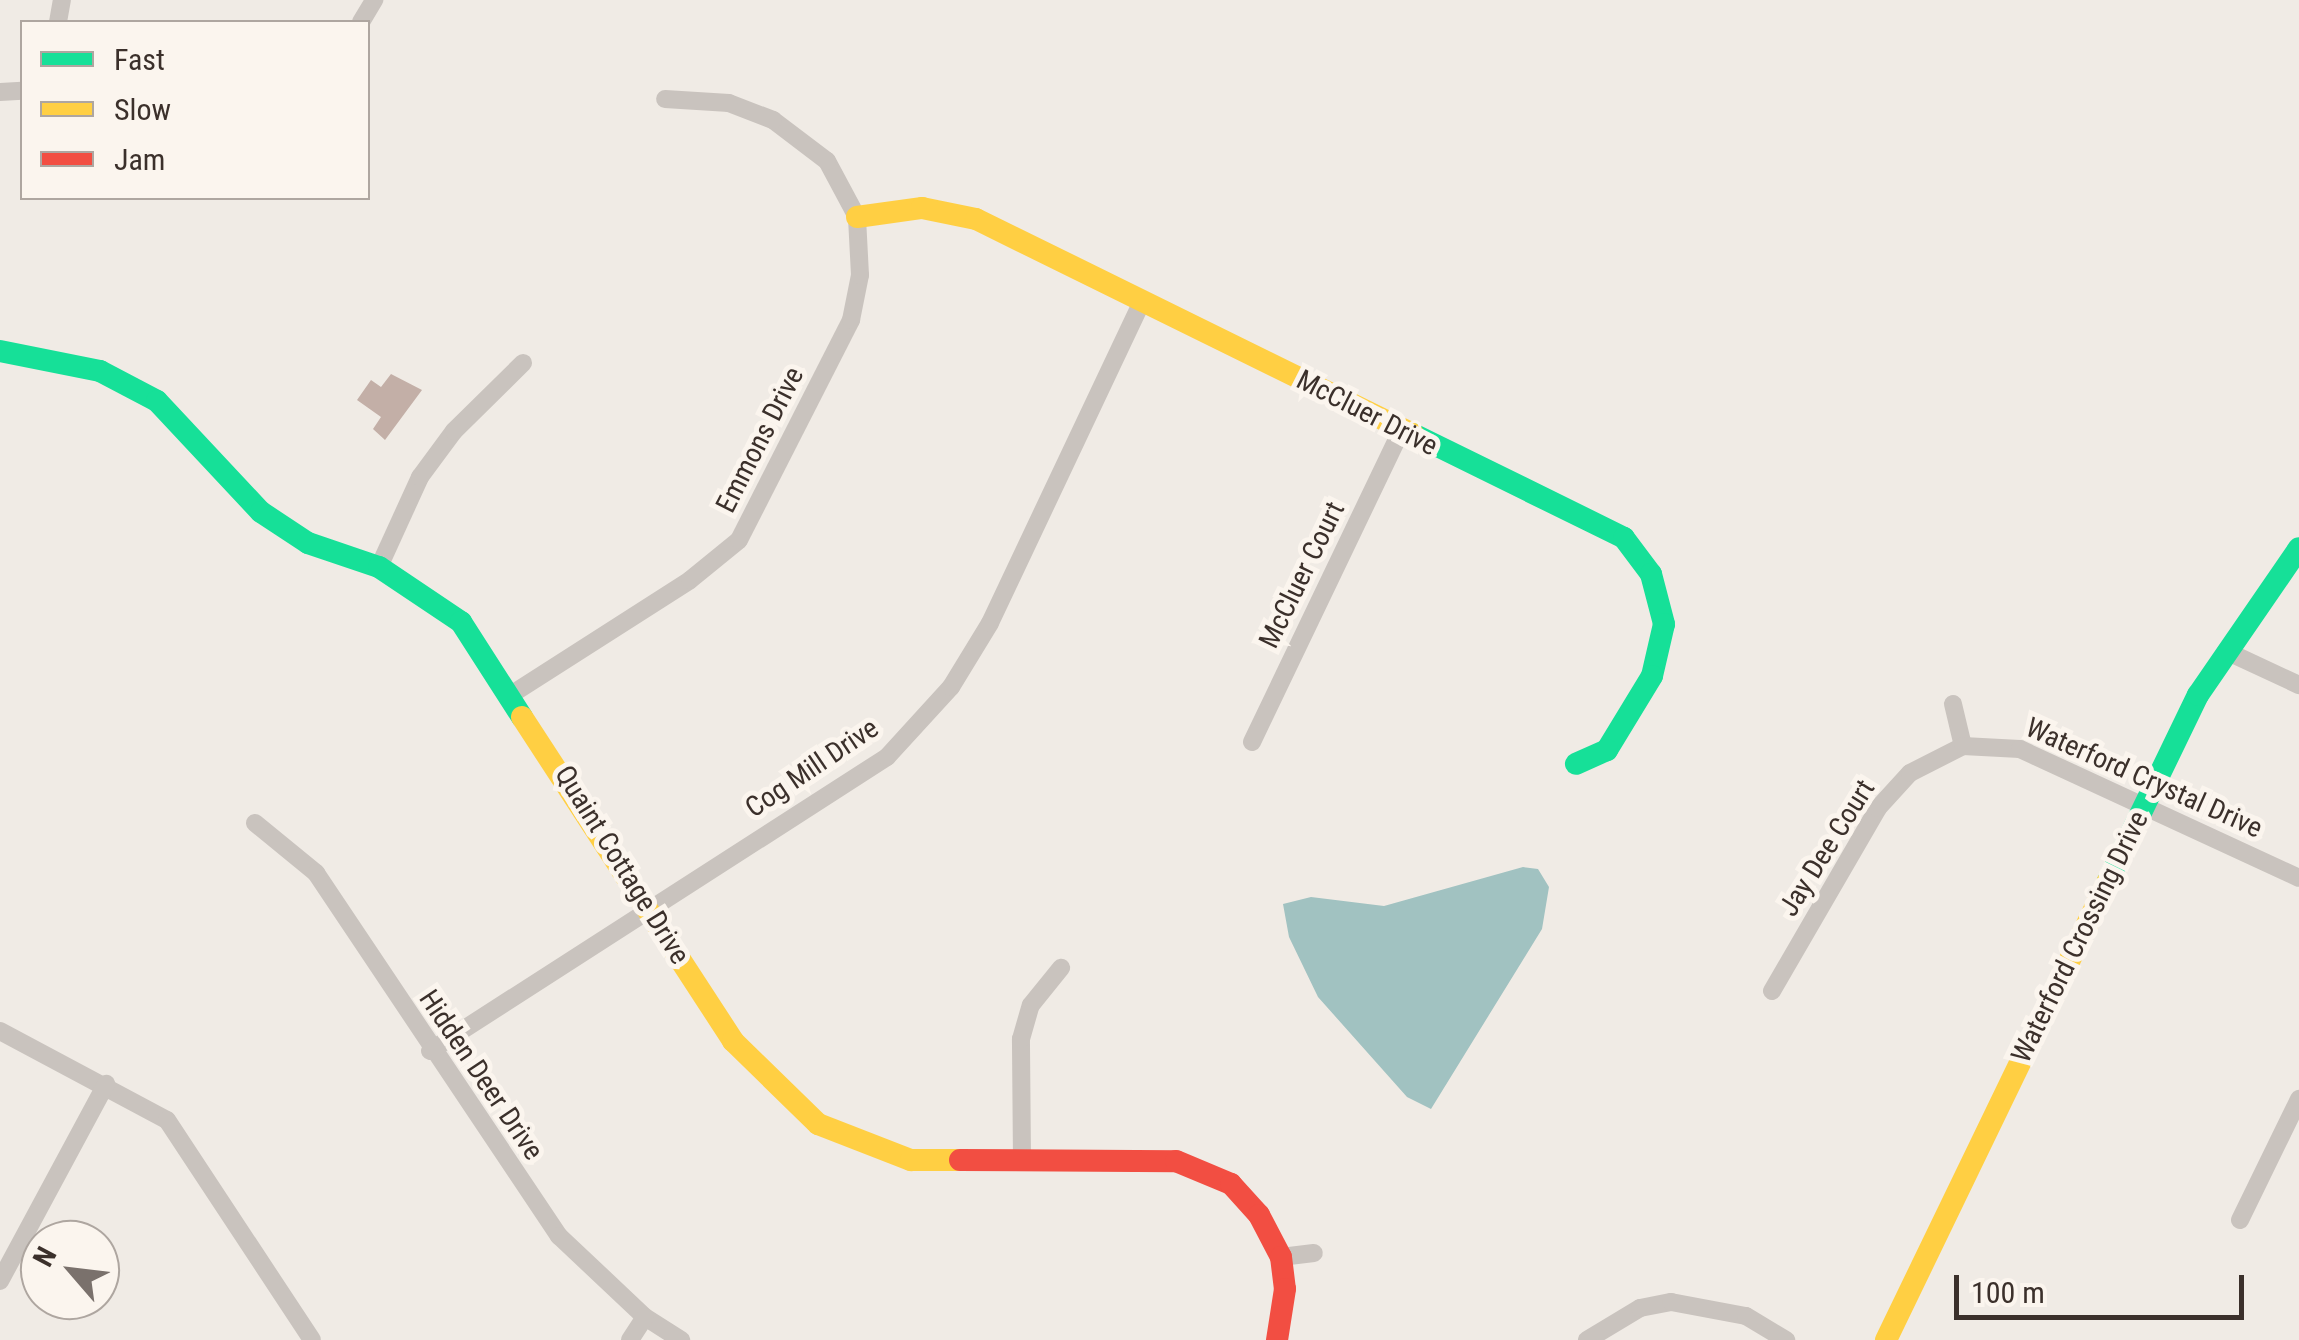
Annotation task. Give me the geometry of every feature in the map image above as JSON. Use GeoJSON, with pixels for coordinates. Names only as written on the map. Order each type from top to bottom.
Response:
{"type":"FeatureCollection","features":[{"type":"Feature","properties":{"kind":"street"},"geometry":{"type":"LineString","coordinates":[[665,100],[729,103],[773,120],[827,161],[856,217]]}},
{"type":"Feature","properties":{"kind":"street","name":"McCluer Drive"},"geometry":{"type":"LineString","coordinates":[[856,217],[922,208],[976,219],[1624,538],[1651,574],[1664,624],[1652,676],[1607,750],[1576,764]]}},
{"type":"Feature","properties":{"kind":"street","name":"Emmons Drive"},"geometry":{"type":"LineString","coordinates":[[512,694],[690,580],[738,540],[851,320],[860,274],[856,217]]}},
{"type":"Feature","properties":{"kind":"street","name":"Cog Mill Drive"},"geometry":{"type":"LineString","coordinates":[[430,1051],[648,907],[887,757],[951,687],[990,623],[1143,300]]}},
{"type":"Feature","properties":{"kind":"street","name":"Quaint Cottage Drive"},"geometry":{"type":"LineString","coordinates":[[0,351],[100,370],[157,401],[261,512],[308,542],[379,567],[461,622],[512,694],[732,1041],[818,1124],[911,1160],[1176,1161],[1231,1184],[1259,1214],[1281,1257],[1285,1289],[1277,1340]]}},
{"type":"Feature","properties":{"kind":"street"},"geometry":{"type":"LineString","coordinates":[[379,567],[420,477],[454,431],[523,362]]}},
{"type":"Feature","properties":{"kind":"street","name":"McCluer Court"},"geometry":{"type":"LineString","coordinates":[[1252,742],[1401,431]]}},
{"type":"Feature","properties":{"kind":"street","name":"Waterford Crossing Drive"},"geometry":{"type":"LineString","coordinates":[[1886,1340],[2144,805],[2226,651],[2299,548]]}},
{"type":"Feature","properties":{"kind":"street"},"geometry":{"type":"LineString","coordinates":[[2226,651],[2299,685]]}},
{"type":"Feature","properties":{"kind":"street"},"geometry":{"type":"LineString","coordinates":[[1954,704],[1963,746]]}},
{"type":"Feature","properties":{"kind":"street","name":"Waterford Crystal Drive"},"geometry":{"type":"LineString","coordinates":[[1963,746],[2020,749],[2299,878]]}},
{"type":"Feature","properties":{"kind":"street","name":"Jay Dee Court"},"geometry":{"type":"LineString","coordinates":[[1772,992],[1878,808],[1910,773],[1963,746]]}},
{"type":"Feature","properties":{"kind":"street","name":"Hidden Deer Drive"},"geometry":{"type":"LineString","coordinates":[[254,823],[316,872],[430,1051],[559,1236],[645,1316],[681,1340]]}},
{"type":"Feature","properties":{"kind":"street"},"geometry":{"type":"LineString","coordinates":[[1022,1160],[1021,1039],[1032,1005],[1061,968]]}},
{"type":"Feature","properties":{"kind":"street"},"geometry":{"type":"LineString","coordinates":[[0,1031],[106,1084],[184,1137],[312,1340]]}},
{"type":"Feature","properties":{"kind":"street"},"geometry":{"type":"LineString","coordinates":[[0,1281],[106,1084]]}},
{"type":"Feature","properties":{"kind":"street"},"geometry":{"type":"LineString","coordinates":[[2240,1220],[2299,1099]]}},
{"type":"Feature","properties":{"kind":"street"},"geometry":{"type":"LineString","coordinates":[[1281,1257],[1314,1253]]}},
{"type":"Feature","properties":{"kind":"street"},"geometry":{"type":"LineString","coordinates":[[1587,1340],[1640,1308],[1671,1302],[1746,1316],[1786,1340]]}},
{"type":"Feature","properties":{"kind":"street"},"geometry":{"type":"LineString","coordinates":[[630,1340],[645,1316]]}},
{"type":"Feature","properties":{"kind":"water"},"geometry":{"type":"Polygon","coordinates":[[[1523,867],[1538,869],[1549,887],[1542,929],[1431,1109],[1407,1097],[1318,997],[1289,937],[1283,904],[1311,897],[1384,906],[1523,867]]]}},
{"type":"Feature","properties":{"kind":"building"},"geometry":{"type":"Polygon","coordinates":[[[391,374],[422,390],[385,440],[373,429],[381,417],[357,400],[371,380],[381,387],[391,374]]]}},
{"type":"Feature","properties":{"kind":"traffic: fast"},"geometry":{"type":"LineString","coordinates":[[0,351],[100,371],[157,401],[261,512],[308,543],[379,567],[461,622],[522,717]]}},
{"type":"Feature","properties":{"kind":"traffic: fast"},"geometry":{"type":"LineString","coordinates":[[1413,434],[1624,538],[1651,574],[1664,624],[1652,676],[1607,750],[1576,764]]}},
{"type":"Feature","properties":{"kind":"traffic: fast"},"geometry":{"type":"LineString","coordinates":[[2108,881],[2198,695],[2299,548]]}},
{"type":"Feature","properties":{"kind":"traffic: slow"},"geometry":{"type":"LineString","coordinates":[[857,217],[922,208],[976,219],[1413,434]]}},
{"type":"Feature","properties":{"kind":"traffic: slow"},"geometry":{"type":"LineString","coordinates":[[522,717],[733,1041],[818,1124],[911,1160],[960,1160]]}},
{"type":"Feature","properties":{"kind":"traffic: slow"},"geometry":{"type":"LineString","coordinates":[[1886,1340],[2108,881]]}},
{"type":"Feature","properties":{"kind":"traffic: jam"},"geometry":{"type":"LineString","coordinates":[[960,1160],[1176,1161],[1231,1184],[1259,1215],[1281,1257],[1285,1289],[1277,1340]]}}]}
